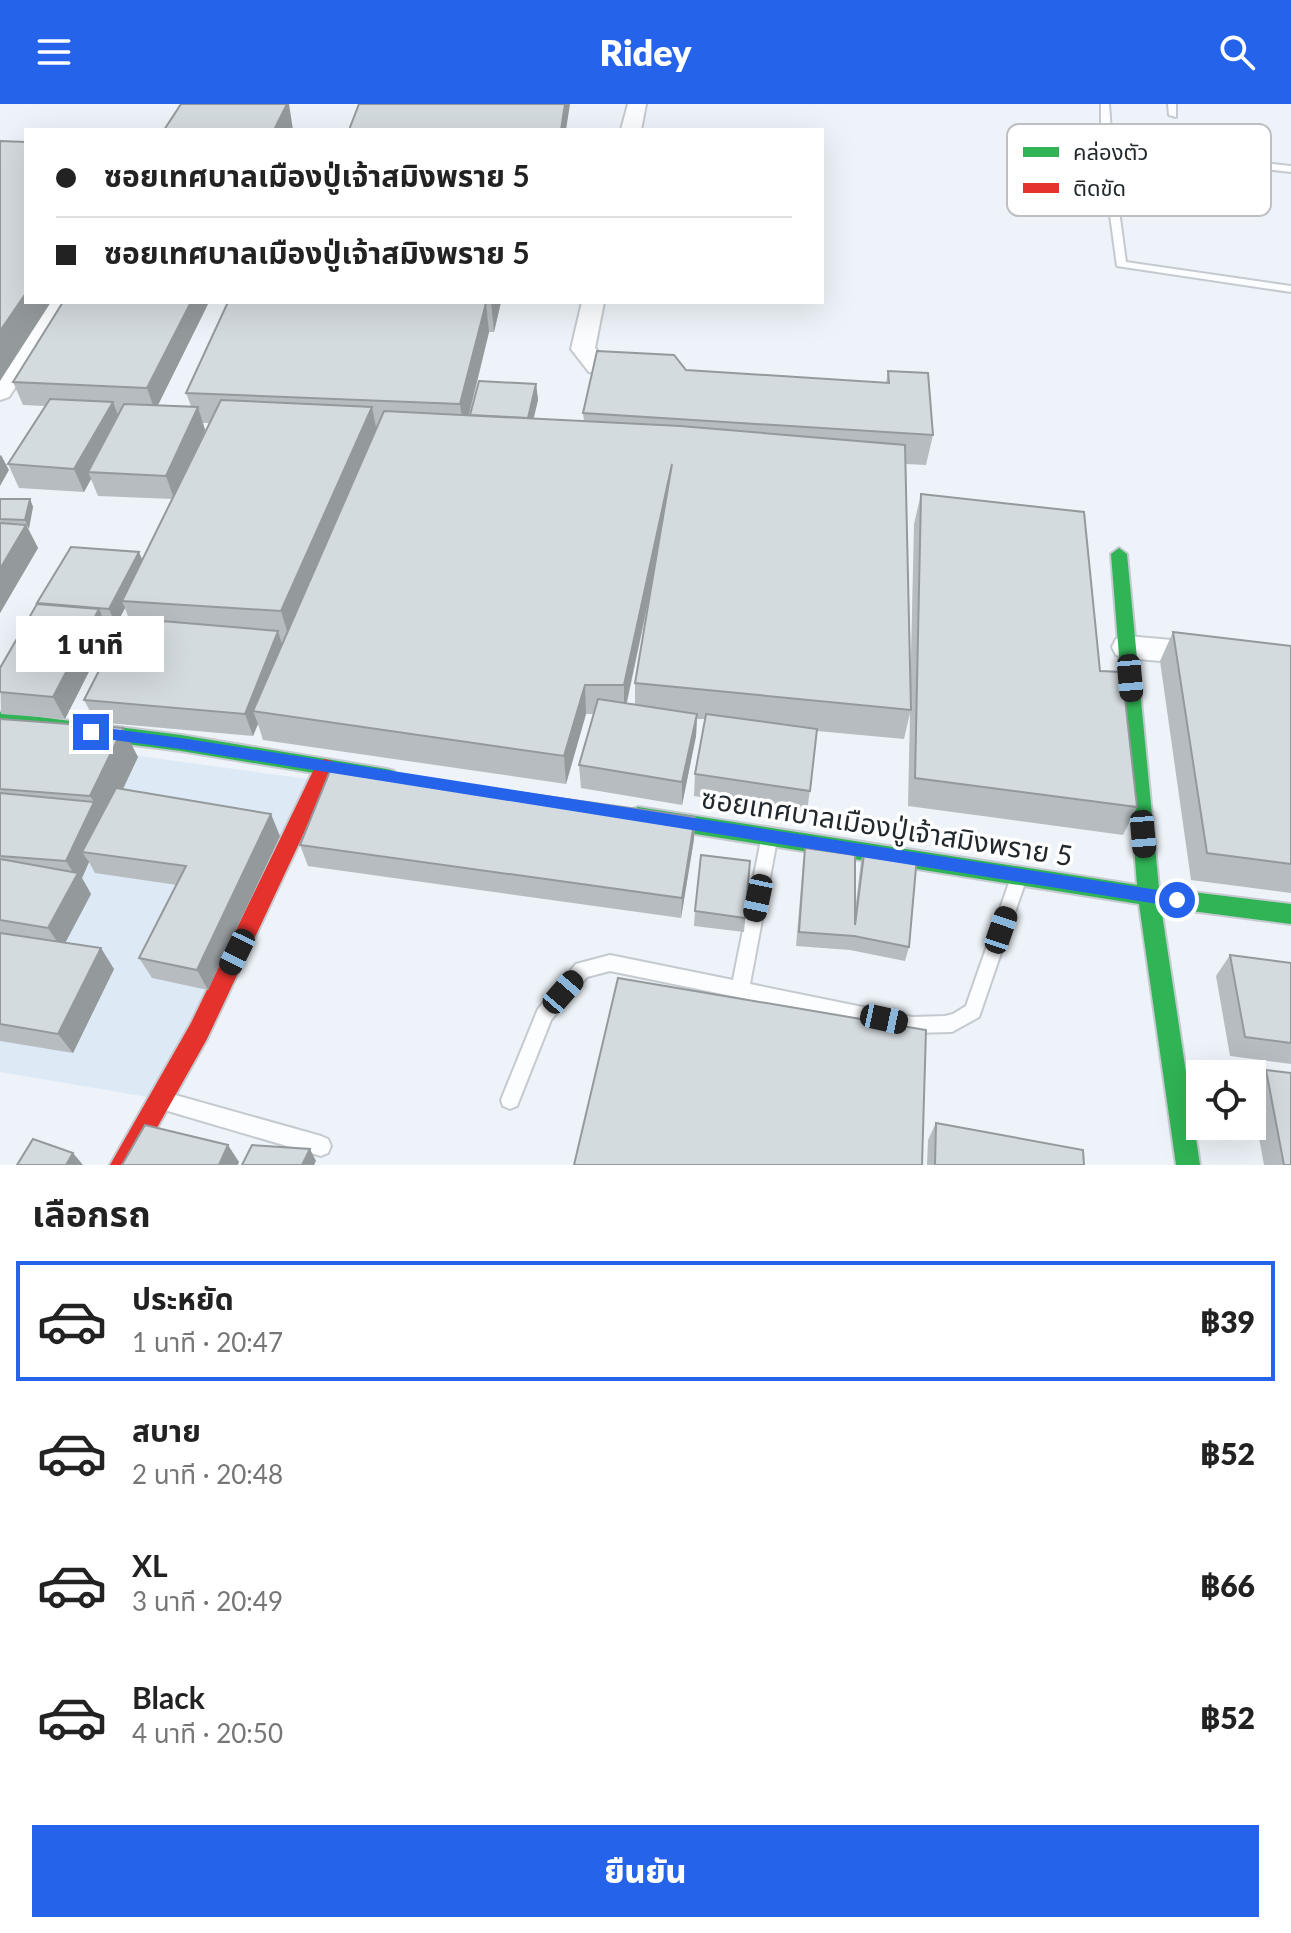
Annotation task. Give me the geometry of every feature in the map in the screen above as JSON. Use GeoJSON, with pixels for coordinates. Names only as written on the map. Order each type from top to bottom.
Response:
{"type":"FeatureCollection","features":[{"type":"Feature","properties":{"kind":"street"},"geometry":{"type":"LineString","coordinates":[[631,128],[637,104]]}},
{"type":"Feature","properties":{"kind":"street"},"geometry":{"type":"LineString","coordinates":[[0,392],[59,304]]}},
{"type":"Feature","properties":{"kind":"street"},"geometry":{"type":"LineString","coordinates":[[593,304],[583,349],[589,359],[598,367],[649,373]]}},
{"type":"Feature","properties":{"kind":"street"},"geometry":{"type":"LineString","coordinates":[[1119,554],[1149,896],[1188,1165]]}},
{"type":"Feature","properties":{"kind":"street"},"geometry":{"type":"LineString","coordinates":[[1127,647],[1231,656]]}},
{"type":"Feature","properties":{"kind":"street"},"geometry":{"type":"LineString","coordinates":[[0,720],[181,743],[402,779]]}},
{"type":"Feature","properties":{"kind":"street"},"geometry":{"type":"LineString","coordinates":[[122,1165],[199,1031],[325,767]]}},
{"type":"Feature","properties":{"kind":"street","name":"ซอยเทศบาลเมืองปู่เจ้าสมิงพราย 5"},"geometry":{"type":"LineString","coordinates":[[617,813],[1149,896],[1291,914]]}},
{"type":"Feature","properties":{"kind":"lane"},"geometry":{"type":"LineString","coordinates":[[1105,104],[1106,124]]}},
{"type":"Feature","properties":{"kind":"lane"},"geometry":{"type":"LineString","coordinates":[[1172,104],[1173,115]]}},
{"type":"Feature","properties":{"kind":"lane"},"geometry":{"type":"LineString","coordinates":[[1271,167],[1291,169]]}},
{"type":"Feature","properties":{"kind":"lane"},"geometry":{"type":"LineString","coordinates":[[1115,216],[1121,264],[1291,289]]}},
{"type":"Feature","properties":{"kind":"lane"},"geometry":{"type":"LineString","coordinates":[[740,989],[770,837]]}},
{"type":"Feature","properties":{"kind":"lane"},"geometry":{"type":"LineString","coordinates":[[510,1100],[544,1015],[582,970],[610,963],[912,1025],[947,1027],[960,1022],[973,1011],[1020,876]]}},
{"type":"Feature","properties":{"kind":"lane"},"geometry":{"type":"LineString","coordinates":[[160,1099],[321,1146]]}},
{"type":"Feature","properties":{"kind":"shaded area"},"geometry":{"type":"Polygon","coordinates":[[[0,737],[308,779],[153,1098],[0,1072],[0,737]]]}},
{"type":"Feature","properties":{"kind":"building"},"geometry":{"type":"Polygon","coordinates":[[[181,104],[287,104],[275,128],[165,128],[181,104]]]}},
{"type":"Feature","properties":{"kind":"building"},"geometry":{"type":"Polygon","coordinates":[[[359,104],[565,104],[561,128],[350,128],[359,104]]]}},
{"type":"Feature","properties":{"kind":"building"},"geometry":{"type":"Polygon","coordinates":[[[0,141],[24,142],[24,296],[0,331],[0,141]]]}},
{"type":"Feature","properties":{"kind":"building"},"geometry":{"type":"Polygon","coordinates":[[[62,304],[190,304],[147,388],[13,382],[62,304]]]}},
{"type":"Feature","properties":{"kind":"building"},"geometry":{"type":"Polygon","coordinates":[[[227,304],[486,304],[460,404],[186,393],[227,304]]]}},
{"type":"Feature","properties":{"kind":"building"},"geometry":{"type":"Polygon","coordinates":[[[597,351],[674,355],[686,370],[889,383],[888,371],[928,373],[933,435],[583,413],[597,351]]]}},
{"type":"Feature","properties":{"kind":"building"},"geometry":{"type":"Polygon","coordinates":[[[479,381],[536,384],[528,418],[470,415],[479,381]]]}},
{"type":"Feature","properties":{"kind":"building"},"geometry":{"type":"Polygon","coordinates":[[[50,399],[113,402],[74,469],[8,464],[50,399]]]}},
{"type":"Feature","properties":{"kind":"building"},"geometry":{"type":"Polygon","coordinates":[[[221,400],[372,407],[281,611],[122,601],[221,400]]]}},
{"type":"Feature","properties":{"kind":"building"},"geometry":{"type":"Polygon","coordinates":[[[124,404],[198,407],[166,476],[88,472],[124,404]]]}},
{"type":"Feature","properties":{"kind":"building"},"geometry":{"type":"Polygon","coordinates":[[[384,411],[680,426],[905,445],[911,710],[635,683],[672,464],[624,685],[585,685],[564,756],[253,711],[384,411]]]}},
{"type":"Feature","properties":{"kind":"building"},"geometry":{"type":"Polygon","coordinates":[[[921,494],[1084,512],[1100,671],[1122,672],[1137,807],[915,778],[921,494]]]}},
{"type":"Feature","properties":{"kind":"building"},"geometry":{"type":"Polygon","coordinates":[[[0,499],[30,499],[25,520],[0,519],[0,499]]]}},
{"type":"Feature","properties":{"kind":"building"},"geometry":{"type":"Polygon","coordinates":[[[0,523],[26,525],[0,569],[0,523]]]}},
{"type":"Feature","properties":{"kind":"building"},"geometry":{"type":"Polygon","coordinates":[[[71,547],[139,552],[109,609],[37,603],[71,547]]]}},
{"type":"Feature","properties":{"kind":"building"},"geometry":{"type":"Polygon","coordinates":[[[37,604],[99,609],[53,697],[0,692],[0,668],[37,604]]]}},
{"type":"Feature","properties":{"kind":"building"},"geometry":{"type":"Polygon","coordinates":[[[126,618],[278,631],[245,714],[84,700],[126,618]]]}},
{"type":"Feature","properties":{"kind":"building"},"geometry":{"type":"Polygon","coordinates":[[[1173,632],[1291,646],[1291,864],[1207,853],[1173,632]]]}},
{"type":"Feature","properties":{"kind":"building"},"geometry":{"type":"Polygon","coordinates":[[[598,699],[697,714],[682,782],[579,765],[598,699]]]}},
{"type":"Feature","properties":{"kind":"building"},"geometry":{"type":"Polygon","coordinates":[[[706,714],[817,729],[810,791],[695,774],[706,714]]]}},
{"type":"Feature","properties":{"kind":"building"},"geometry":{"type":"Polygon","coordinates":[[[0,719],[123,728],[90,796],[0,789],[0,719]]]}},
{"type":"Feature","properties":{"kind":"building"},"geometry":{"type":"Polygon","coordinates":[[[332,766],[695,817],[682,898],[300,845],[332,766]]]}},
{"type":"Feature","properties":{"kind":"building"},"geometry":{"type":"Polygon","coordinates":[[[116,788],[271,814],[197,970],[139,958],[186,866],[82,852],[116,788]]]}},
{"type":"Feature","properties":{"kind":"building"},"geometry":{"type":"Polygon","coordinates":[[[0,793],[94,802],[66,861],[0,856],[0,793]]]}},
{"type":"Feature","properties":{"kind":"building"},"geometry":{"type":"Polygon","coordinates":[[[865,846],[917,856],[909,947],[854,936],[799,932],[805,848],[855,855],[855,925],[865,846]]]}},
{"type":"Feature","properties":{"kind":"building"},"geometry":{"type":"Polygon","coordinates":[[[701,855],[750,861],[745,918],[695,911],[701,855]]]}},
{"type":"Feature","properties":{"kind":"building"},"geometry":{"type":"Polygon","coordinates":[[[0,859],[78,873],[48,928],[0,920],[0,859]]]}},
{"type":"Feature","properties":{"kind":"building"},"geometry":{"type":"Polygon","coordinates":[[[0,933],[101,948],[58,1034],[0,1024],[0,933]]]}},
{"type":"Feature","properties":{"kind":"building"},"geometry":{"type":"Polygon","coordinates":[[[1230,955],[1291,963],[1291,1043],[1245,1037],[1230,955]]]}},
{"type":"Feature","properties":{"kind":"building"},"geometry":{"type":"Polygon","coordinates":[[[618,978],[926,1030],[922,1165],[574,1165],[618,978]]]}},
{"type":"Feature","properties":{"kind":"building"},"geometry":{"type":"Polygon","coordinates":[[[1266,1070],[1291,1073],[1291,1165],[1284,1165],[1266,1070]]]}},
{"type":"Feature","properties":{"kind":"building"},"geometry":{"type":"Polygon","coordinates":[[[936,1123],[1083,1150],[1084,1165],[935,1165],[936,1123]]]}},
{"type":"Feature","properties":{"kind":"building"},"geometry":{"type":"Polygon","coordinates":[[[145,1125],[228,1145],[219,1165],[122,1165],[145,1125]]]}},
{"type":"Feature","properties":{"kind":"building"},"geometry":{"type":"Polygon","coordinates":[[[33,1139],[73,1153],[66,1165],[17,1165],[33,1139]]]}},
{"type":"Feature","properties":{"kind":"building"},"geometry":{"type":"Polygon","coordinates":[[[252,1145],[310,1149],[302,1165],[242,1165],[252,1145]]]}},
{"type":"Feature","properties":{"kind":"traffic: fast"},"geometry":{"type":"LineString","coordinates":[[1119,554],[1149,896],[1188,1165]]}},
{"type":"Feature","properties":{"kind":"traffic: fast"},"geometry":{"type":"LineString","coordinates":[[0,720],[181,743],[387,777]]}},
{"type":"Feature","properties":{"kind":"traffic: fast"},"geometry":{"type":"LineString","coordinates":[[638,816],[1149,896],[1291,914]]}},
{"type":"Feature","properties":{"kind":"traffic: jam"},"geometry":{"type":"LineString","coordinates":[[122,1165],[199,1031],[325,767]]}},
{"type":"Feature","properties":{"kind":"route"},"geometry":{"type":"LineString","coordinates":[[91,732],[181,743],[1177,900]]}}]}
